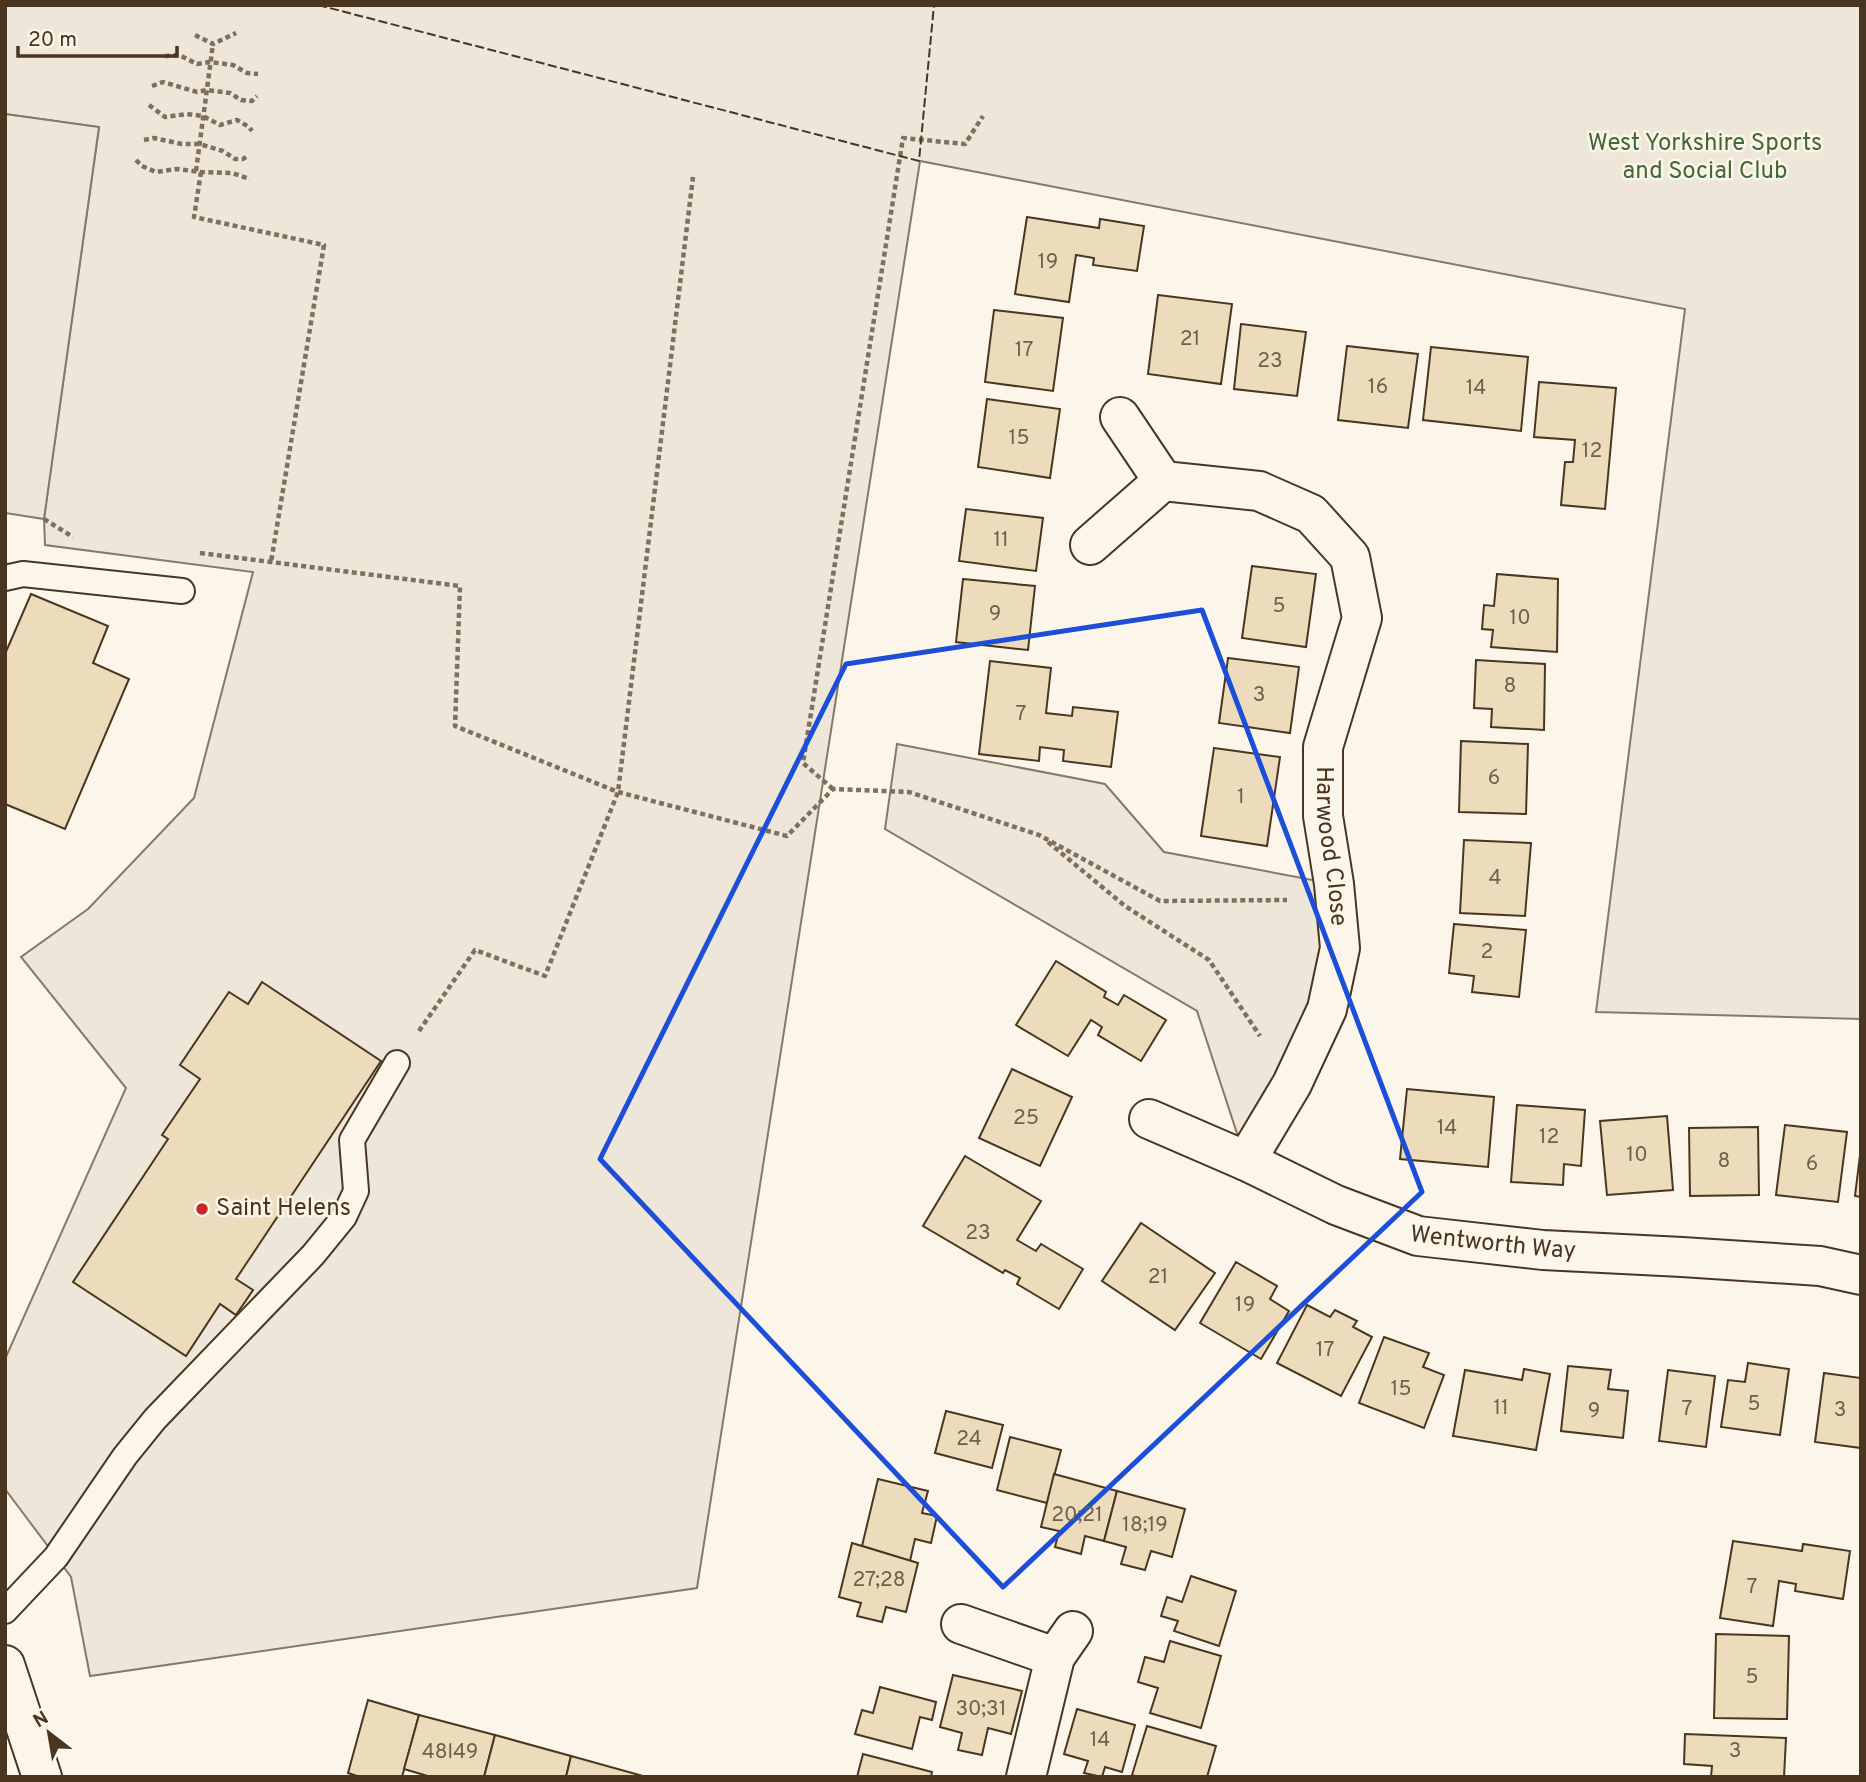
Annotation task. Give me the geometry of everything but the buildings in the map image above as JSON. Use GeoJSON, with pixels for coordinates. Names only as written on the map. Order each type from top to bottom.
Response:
{"type":"FeatureCollection","features":[{"type":"Feature","properties":{"kind":"street"},"geometry":{"type":"LineString","coordinates":[[1090,545],[1163,481],[1120,417]]}},
{"type":"Feature","properties":{"kind":"street","name":"Harwood Close"},"geometry":{"type":"LineString","coordinates":[[1163,481],[1259,491],[1311,514],[1350,557],[1362,618],[1323,747],[1323,816],[1340,948],[1327,1009],[1292,1084],[1246,1161]]}},
{"type":"Feature","properties":{"kind":"street","name":"Wentworth Way"},"geometry":{"type":"LineString","coordinates":[[1149,1119],[1246,1161],[1336,1205],[1418,1236],[1544,1250],[1821,1266],[1861,1275]]}},
{"type":"Feature","properties":{"kind":"street"},"geometry":{"type":"LineString","coordinates":[[961,1624],[1064,1644],[1026,1777]]}},
{"type":"Feature","properties":{"kind":"street"},"geometry":{"type":"LineString","coordinates":[[5,1665],[42,1777]]}},
{"type":"Feature","properties":{"kind":"lane"},"geometry":{"type":"LineString","coordinates":[[5,579],[23,573],[182,591]]}},
{"type":"Feature","properties":{"kind":"lane"},"geometry":{"type":"LineString","coordinates":[[5,1611],[56,1557],[125,1455],[155,1419],[313,1255],[344,1217],[356,1191],[352,1140],[397,1063]]}},
{"type":"Feature","properties":{"kind":"path"},"geometry":{"type":"LineString","coordinates":[[213,44],[236,33]]}},
{"type":"Feature","properties":{"kind":"path"},"geometry":{"type":"LineString","coordinates":[[195,35],[213,44]]}},
{"type":"Feature","properties":{"kind":"path"},"geometry":{"type":"LineString","coordinates":[[213,44],[199,144],[194,217],[324,245],[271,562]]}},
{"type":"Feature","properties":{"kind":"path"},"geometry":{"type":"LineString","coordinates":[[165,56],[179,55],[197,64],[210,62],[233,65],[247,73],[258,74]]}},
{"type":"Feature","properties":{"kind":"path"},"geometry":{"type":"LineString","coordinates":[[247,73],[248,80]]}},
{"type":"Feature","properties":{"kind":"path"},"geometry":{"type":"LineString","coordinates":[[172,77],[175,86]]}},
{"type":"Feature","properties":{"kind":"path"},"geometry":{"type":"LineString","coordinates":[[154,88],[163,82],[197,92],[207,90],[230,93],[241,100],[252,101],[257,96]]}},
{"type":"Feature","properties":{"kind":"path"},"geometry":{"type":"LineString","coordinates":[[241,100],[244,106]]}},
{"type":"Feature","properties":{"kind":"path"},"geometry":{"type":"LineString","coordinates":[[149,105],[164,119],[187,114],[204,116],[220,125],[237,120],[251,131]]}},
{"type":"Feature","properties":{"kind":"path"},"geometry":{"type":"LineString","coordinates":[[983,116],[965,144],[903,138],[803,763],[833,789],[909,792],[1039,835],[1160,901],[1296,900],[1336,908]]}},
{"type":"Feature","properties":{"kind":"path"},"geometry":{"type":"LineString","coordinates":[[161,131],[164,139]]}},
{"type":"Feature","properties":{"kind":"path"},"geometry":{"type":"LineString","coordinates":[[144,140],[154,138],[182,144],[199,144],[223,151],[235,159],[243,159],[249,155]]}},
{"type":"Feature","properties":{"kind":"path"},"geometry":{"type":"LineString","coordinates":[[148,146],[154,138]]}},
{"type":"Feature","properties":{"kind":"path"},"geometry":{"type":"LineString","coordinates":[[142,166],[143,158]]}},
{"type":"Feature","properties":{"kind":"path"},"geometry":{"type":"LineString","coordinates":[[136,160],[155,175],[177,169],[232,173],[250,179]]}},
{"type":"Feature","properties":{"kind":"path"},"geometry":{"type":"LineString","coordinates":[[397,1063],[475,950],[545,976],[618,792],[692,177]]}},
{"type":"Feature","properties":{"kind":"path"},"geometry":{"type":"LineString","coordinates":[[44,519],[73,537]]}},
{"type":"Feature","properties":{"kind":"path"},"geometry":{"type":"LineString","coordinates":[[192,552],[460,586],[454,726],[618,792],[787,836],[833,789]]}},
{"type":"Feature","properties":{"kind":"path"},"geometry":{"type":"LineString","coordinates":[[1039,835],[1125,906],[1209,960],[1292,1084]]}},
{"type":"Feature","properties":{"kind":"highlighted area"},"geometry":{"type":"Polygon","coordinates":[[[1202,610],[1422,1192],[1003,1587],[600,1159],[846,664],[1202,610]]]}},
{"type":"Feature","properties":{"kind":"green space","name":"West Yorkshire Sports and Social Club"},"geometry":{"type":"Polygon","coordinates":[[[5,5],[1861,5],[1861,1019],[1596,1012],[1685,309],[920,161],[697,1588],[90,1676],[71,1577],[5,1489],[5,1359],[126,1088],[21,957],[88,909],[194,798],[253,572],[45,545],[44,518],[99,127],[5,114],[5,5]]]}},
{"type":"Feature","properties":{"kind":"green space"},"geometry":{"type":"Polygon","coordinates":[[[897,744],[1105,784],[1164,852],[1334,884],[1340,948],[1246,1161],[1197,1011],[885,829],[897,744]]]}},
{"type":"Feature","properties":{"kind":"shaded area"},"geometry":{"type":"Polygon","coordinates":[[[5,114],[99,127],[44,519],[5,513],[5,114]]]}},
{"type":"Feature","properties":{"kind":"fence"},"geometry":{"type":"LineString","coordinates":[[318,5],[919,161],[934,5]]}},
{"type":"Feature","properties":{"kind":"place","name":"Saint Helens"},"geometry":{"type":"Point","coordinates":[202,1209]}}]}
